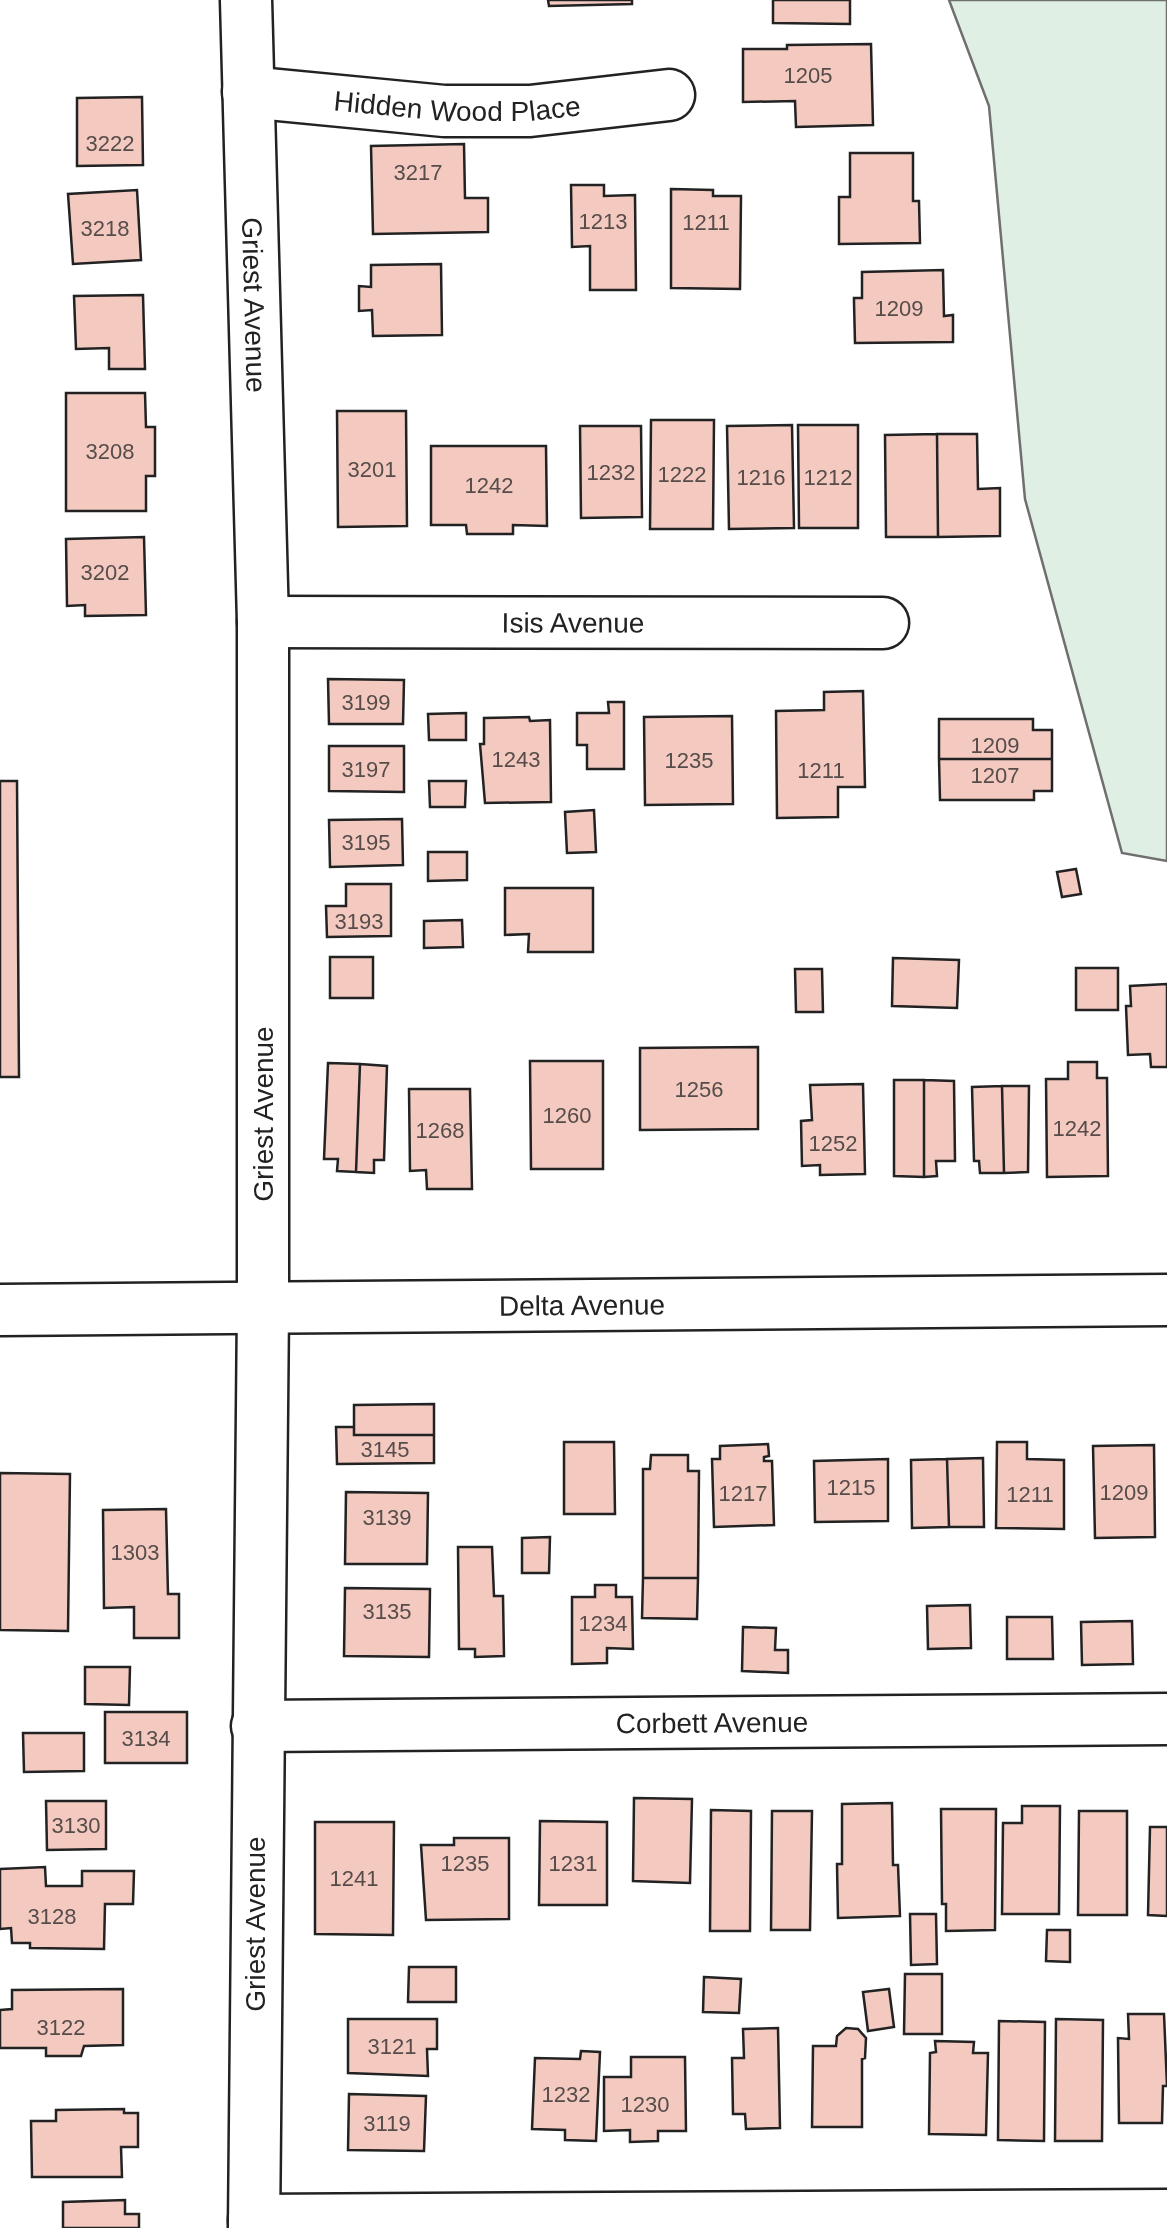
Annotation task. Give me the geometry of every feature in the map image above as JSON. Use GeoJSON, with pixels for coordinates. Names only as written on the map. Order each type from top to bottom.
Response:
{"type":"FeatureCollection","features":[{"type":"Feature","properties":{"kind":"street","name":"Griest Avenue"},"geometry":{"type":"LineString","coordinates":[[246,0],[262,622],[263,1307],[254,2224]]}},
{"type":"Feature","properties":{"kind":"street","name":"Hidden Wood Place"},"geometry":{"type":"LineString","coordinates":[[248,92],[444,111],[530,111],[668,95]]}},
{"type":"Feature","properties":{"kind":"street","name":"Isis Avenue"},"geometry":{"type":"LineString","coordinates":[[262,622],[883,624]]}},
{"type":"Feature","properties":{"kind":"street","name":"Delta Avenue"},"geometry":{"type":"LineString","coordinates":[[0,1310],[1167,1300]]}},
{"type":"Feature","properties":{"kind":"street","name":"Corbett Avenue"},"geometry":{"type":"LineString","coordinates":[[257,1726],[1167,1719]]}},
{"type":"Feature","properties":{"kind":"street"},"geometry":{"type":"LineString","coordinates":[[254,2224],[1167,2215]]}},
{"type":"Feature","properties":{"kind":"green space"},"geometry":{"type":"Polygon","coordinates":[[[949,0],[1167,0],[1167,861],[1122,853],[1025,499],[989,106],[949,0]]]}},
{"type":"Feature","properties":{"kind":"building"},"geometry":{"type":"Polygon","coordinates":[[[548,0],[632,0],[632,4],[549,6],[548,0]]]}},
{"type":"Feature","properties":{"kind":"building"},"geometry":{"type":"Polygon","coordinates":[[[773,0],[850,0],[850,24],[773,23],[773,0]]]}},
{"type":"Feature","properties":{"kind":"building"},"geometry":{"type":"Polygon","coordinates":[[[871,44],[873,125],[796,127],[795,101],[743,102],[743,49],[871,44]]]}},
{"type":"Feature","properties":{"kind":"building"},"geometry":{"type":"Polygon","coordinates":[[[142,97],[143,165],[77,166],[77,98],[142,97]]]}},
{"type":"Feature","properties":{"kind":"building"},"geometry":{"type":"Polygon","coordinates":[[[464,144],[465,198],[488,198],[488,232],[373,234],[371,146],[464,144]]]}},
{"type":"Feature","properties":{"kind":"building"},"geometry":{"type":"Polygon","coordinates":[[[850,153],[913,153],[913,201],[919,201],[920,243],[839,244],[839,197],[850,197],[850,153]]]}},
{"type":"Feature","properties":{"kind":"building"},"geometry":{"type":"Polygon","coordinates":[[[571,185],[604,185],[604,196],[635,195],[636,290],[590,290],[590,246],[572,247],[571,185]]]}},
{"type":"Feature","properties":{"kind":"building"},"geometry":{"type":"Polygon","coordinates":[[[671,189],[713,190],[713,196],[741,196],[740,289],[671,288],[671,189]]]}},
{"type":"Feature","properties":{"kind":"building"},"geometry":{"type":"Polygon","coordinates":[[[137,190],[141,260],[73,264],[68,194],[137,190]]]}},
{"type":"Feature","properties":{"kind":"building"},"geometry":{"type":"Polygon","coordinates":[[[441,264],[442,335],[373,336],[372,310],[359,311],[359,286],[371,287],[371,265],[441,264]]]}},
{"type":"Feature","properties":{"kind":"building"},"geometry":{"type":"Polygon","coordinates":[[[943,270],[944,316],[953,315],[953,342],[855,343],[854,298],[862,298],[862,272],[943,270]]]}},
{"type":"Feature","properties":{"kind":"building"},"geometry":{"type":"Polygon","coordinates":[[[143,295],[145,369],[109,369],[109,348],[76,349],[74,296],[143,295]]]}},
{"type":"Feature","properties":{"kind":"building"},"geometry":{"type":"Polygon","coordinates":[[[66,393],[145,393],[146,427],[155,427],[155,476],[146,476],[146,511],[66,511],[66,393]]]}},
{"type":"Feature","properties":{"kind":"building"},"geometry":{"type":"Polygon","coordinates":[[[337,411],[406,411],[407,526],[338,527],[337,411]]]}},
{"type":"Feature","properties":{"kind":"building"},"geometry":{"type":"Polygon","coordinates":[[[651,420],[714,420],[713,529],[650,529],[651,420]]]}},
{"type":"Feature","properties":{"kind":"building"},"geometry":{"type":"Polygon","coordinates":[[[792,425],[794,528],[729,529],[727,426],[792,425]]]}},
{"type":"Feature","properties":{"kind":"building"},"geometry":{"type":"Polygon","coordinates":[[[798,425],[858,425],[858,528],[799,528],[798,425]]]}},
{"type":"Feature","properties":{"kind":"building"},"geometry":{"type":"Polygon","coordinates":[[[580,426],[641,426],[642,517],[581,518],[580,426]]]}},
{"type":"Feature","properties":{"kind":"building"},"geometry":{"type":"Polygon","coordinates":[[[937,434],[977,434],[978,489],[1000,488],[1000,536],[938,537],[937,434]]]}},
{"type":"Feature","properties":{"kind":"building"},"geometry":{"type":"Polygon","coordinates":[[[937,434],[938,537],[886,537],[885,435],[937,434]]]}},
{"type":"Feature","properties":{"kind":"building"},"geometry":{"type":"Polygon","coordinates":[[[431,446],[546,446],[547,526],[513,525],[513,534],[467,534],[466,525],[431,525],[431,446]]]}},
{"type":"Feature","properties":{"kind":"building"},"geometry":{"type":"Polygon","coordinates":[[[144,537],[146,615],[85,616],[85,605],[67,606],[66,539],[144,537]]]}},
{"type":"Feature","properties":{"kind":"building"},"geometry":{"type":"Polygon","coordinates":[[[328,679],[404,680],[403,724],[329,724],[328,679]]]}},
{"type":"Feature","properties":{"kind":"building"},"geometry":{"type":"Polygon","coordinates":[[[863,691],[865,787],[838,787],[838,817],[777,818],[776,711],[824,710],[824,692],[863,691]]]}},
{"type":"Feature","properties":{"kind":"building"},"geometry":{"type":"Polygon","coordinates":[[[608,702],[624,702],[624,769],[587,769],[587,745],[577,745],[577,713],[609,713],[608,702]]]}},
{"type":"Feature","properties":{"kind":"building"},"geometry":{"type":"Polygon","coordinates":[[[466,713],[466,740],[429,740],[428,714],[466,713]]]}},
{"type":"Feature","properties":{"kind":"building"},"geometry":{"type":"Polygon","coordinates":[[[732,716],[733,804],[645,805],[644,717],[732,716]]]}},
{"type":"Feature","properties":{"kind":"building"},"geometry":{"type":"Polygon","coordinates":[[[529,717],[530,721],[550,720],[551,802],[485,803],[480,744],[484,744],[484,718],[529,717]]]}},
{"type":"Feature","properties":{"kind":"building"},"geometry":{"type":"Polygon","coordinates":[[[939,719],[1033,719],[1033,730],[1052,730],[1052,759],[939,759],[939,719]]]}},
{"type":"Feature","properties":{"kind":"building"},"geometry":{"type":"Polygon","coordinates":[[[329,746],[404,746],[404,792],[329,791],[329,746]]]}},
{"type":"Feature","properties":{"kind":"building"},"geometry":{"type":"Polygon","coordinates":[[[939,759],[1052,759],[1052,791],[1034,791],[1034,800],[940,800],[939,759]]]}},
{"type":"Feature","properties":{"kind":"building"},"geometry":{"type":"Polygon","coordinates":[[[0,781],[17,781],[19,1077],[0,1077],[0,781]]]}},
{"type":"Feature","properties":{"kind":"building"},"geometry":{"type":"Polygon","coordinates":[[[429,781],[466,781],[465,807],[430,807],[429,781]]]}},
{"type":"Feature","properties":{"kind":"building"},"geometry":{"type":"Polygon","coordinates":[[[594,810],[596,852],[567,853],[565,812],[594,810]]]}},
{"type":"Feature","properties":{"kind":"building"},"geometry":{"type":"Polygon","coordinates":[[[402,819],[403,865],[330,867],[329,820],[402,819]]]}},
{"type":"Feature","properties":{"kind":"building"},"geometry":{"type":"Polygon","coordinates":[[[428,852],[467,852],[467,880],[428,881],[428,852]]]}},
{"type":"Feature","properties":{"kind":"building"},"geometry":{"type":"Polygon","coordinates":[[[1076,869],[1081,894],[1062,897],[1057,872],[1076,869]]]}},
{"type":"Feature","properties":{"kind":"building"},"geometry":{"type":"Polygon","coordinates":[[[346,884],[391,884],[391,936],[327,937],[326,906],[346,906],[346,884]]]}},
{"type":"Feature","properties":{"kind":"building"},"geometry":{"type":"Polygon","coordinates":[[[505,888],[593,888],[593,952],[528,952],[529,934],[505,935],[505,888]]]}},
{"type":"Feature","properties":{"kind":"building"},"geometry":{"type":"Polygon","coordinates":[[[462,920],[463,947],[424,948],[424,921],[462,920]]]}},
{"type":"Feature","properties":{"kind":"building"},"geometry":{"type":"Polygon","coordinates":[[[330,957],[373,957],[373,998],[330,998],[330,957]]]}},
{"type":"Feature","properties":{"kind":"building"},"geometry":{"type":"Polygon","coordinates":[[[893,958],[959,960],[957,1008],[892,1006],[893,958]]]}},
{"type":"Feature","properties":{"kind":"building"},"geometry":{"type":"Polygon","coordinates":[[[1076,968],[1118,968],[1118,1010],[1076,1010],[1076,968]]]}},
{"type":"Feature","properties":{"kind":"building"},"geometry":{"type":"Polygon","coordinates":[[[795,969],[822,969],[823,1012],[796,1012],[795,969]]]}},
{"type":"Feature","properties":{"kind":"building"},"geometry":{"type":"Polygon","coordinates":[[[1167,984],[1167,1067],[1151,1067],[1150,1054],[1128,1055],[1126,1006],[1131,1006],[1130,986],[1167,984]]]}},
{"type":"Feature","properties":{"kind":"building"},"geometry":{"type":"Polygon","coordinates":[[[758,1047],[758,1129],[640,1130],[640,1048],[758,1047]]]}},
{"type":"Feature","properties":{"kind":"building"},"geometry":{"type":"Polygon","coordinates":[[[530,1061],[603,1061],[603,1169],[531,1169],[530,1061]]]}},
{"type":"Feature","properties":{"kind":"building"},"geometry":{"type":"Polygon","coordinates":[[[1068,1062],[1097,1062],[1097,1078],[1107,1078],[1108,1176],[1047,1177],[1046,1079],[1068,1079],[1068,1062]]]}},
{"type":"Feature","properties":{"kind":"building"},"geometry":{"type":"Polygon","coordinates":[[[328,1063],[360,1064],[356,1172],[337,1171],[338,1159],[324,1159],[328,1063]]]}},
{"type":"Feature","properties":{"kind":"building"},"geometry":{"type":"Polygon","coordinates":[[[360,1064],[387,1066],[384,1160],[374,1160],[374,1173],[356,1172],[360,1064]]]}},
{"type":"Feature","properties":{"kind":"building"},"geometry":{"type":"Polygon","coordinates":[[[894,1080],[924,1080],[924,1177],[894,1176],[894,1080]]]}},
{"type":"Feature","properties":{"kind":"building"},"geometry":{"type":"Polygon","coordinates":[[[924,1080],[954,1081],[955,1161],[936,1161],[937,1176],[924,1177],[924,1080]]]}},
{"type":"Feature","properties":{"kind":"building"},"geometry":{"type":"Polygon","coordinates":[[[863,1084],[865,1174],[820,1175],[820,1165],[802,1166],[801,1121],[812,1120],[810,1085],[863,1084]]]}},
{"type":"Feature","properties":{"kind":"building"},"geometry":{"type":"Polygon","coordinates":[[[1002,1086],[1029,1086],[1028,1172],[1004,1173],[1002,1086]]]}},
{"type":"Feature","properties":{"kind":"building"},"geometry":{"type":"Polygon","coordinates":[[[1002,1086],[1004,1173],[980,1173],[979,1161],[974,1161],[972,1087],[1002,1086]]]}},
{"type":"Feature","properties":{"kind":"building"},"geometry":{"type":"Polygon","coordinates":[[[409,1089],[470,1089],[472,1189],[427,1189],[426,1170],[410,1171],[409,1089]]]}},
{"type":"Feature","properties":{"kind":"building"},"geometry":{"type":"Polygon","coordinates":[[[434,1404],[434,1435],[354,1435],[354,1405],[434,1404]]]}},
{"type":"Feature","properties":{"kind":"building"},"geometry":{"type":"Polygon","coordinates":[[[336,1427],[354,1427],[354,1435],[434,1435],[434,1463],[337,1464],[336,1427]]]}},
{"type":"Feature","properties":{"kind":"building"},"geometry":{"type":"Polygon","coordinates":[[[564,1442],[614,1442],[615,1514],[564,1514],[564,1442]]]}},
{"type":"Feature","properties":{"kind":"building"},"geometry":{"type":"Polygon","coordinates":[[[997,1442],[1027,1442],[1027,1459],[1064,1460],[1064,1529],[996,1528],[997,1442]]]}},
{"type":"Feature","properties":{"kind":"building"},"geometry":{"type":"Polygon","coordinates":[[[768,1444],[769,1456],[764,1461],[772,1461],[774,1525],[714,1527],[712,1459],[720,1459],[720,1446],[768,1444]]]}},
{"type":"Feature","properties":{"kind":"building"},"geometry":{"type":"Polygon","coordinates":[[[1154,1445],[1155,1537],[1095,1538],[1093,1446],[1154,1445]]]}},
{"type":"Feature","properties":{"kind":"building"},"geometry":{"type":"Polygon","coordinates":[[[651,1455],[688,1455],[688,1471],[699,1471],[698,1578],[643,1578],[643,1469],[650,1469],[651,1455]]]}},
{"type":"Feature","properties":{"kind":"building"},"geometry":{"type":"Polygon","coordinates":[[[983,1458],[984,1527],[949,1527],[947,1459],[983,1458]]]}},
{"type":"Feature","properties":{"kind":"building"},"geometry":{"type":"Polygon","coordinates":[[[888,1459],[888,1521],[815,1522],[814,1461],[888,1459]]]}},
{"type":"Feature","properties":{"kind":"building"},"geometry":{"type":"Polygon","coordinates":[[[947,1459],[949,1527],[912,1528],[911,1460],[947,1459]]]}},
{"type":"Feature","properties":{"kind":"building"},"geometry":{"type":"Polygon","coordinates":[[[0,1473],[70,1474],[68,1631],[0,1630],[0,1473]]]}},
{"type":"Feature","properties":{"kind":"building"},"geometry":{"type":"Polygon","coordinates":[[[346,1492],[428,1493],[427,1564],[345,1564],[346,1492]]]}},
{"type":"Feature","properties":{"kind":"building"},"geometry":{"type":"Polygon","coordinates":[[[166,1509],[168,1594],[179,1594],[179,1638],[134,1638],[134,1607],[104,1608],[103,1510],[166,1509]]]}},
{"type":"Feature","properties":{"kind":"building"},"geometry":{"type":"Polygon","coordinates":[[[550,1537],[549,1573],[522,1573],[522,1538],[550,1537]]]}},
{"type":"Feature","properties":{"kind":"building"},"geometry":{"type":"Polygon","coordinates":[[[458,1547],[492,1547],[494,1596],[503,1596],[504,1656],[475,1657],[475,1649],[459,1649],[458,1547]]]}},
{"type":"Feature","properties":{"kind":"building"},"geometry":{"type":"Polygon","coordinates":[[[643,1578],[698,1578],[697,1619],[642,1618],[643,1578]]]}},
{"type":"Feature","properties":{"kind":"building"},"geometry":{"type":"Polygon","coordinates":[[[595,1585],[616,1585],[616,1597],[632,1597],[633,1649],[607,1648],[607,1663],[572,1664],[572,1597],[595,1597],[595,1585]]]}},
{"type":"Feature","properties":{"kind":"building"},"geometry":{"type":"Polygon","coordinates":[[[345,1588],[430,1589],[429,1657],[344,1656],[345,1588]]]}},
{"type":"Feature","properties":{"kind":"building"},"geometry":{"type":"Polygon","coordinates":[[[970,1605],[971,1648],[928,1649],[927,1606],[970,1605]]]}},
{"type":"Feature","properties":{"kind":"building"},"geometry":{"type":"Polygon","coordinates":[[[1007,1617],[1052,1617],[1053,1659],[1007,1659],[1007,1617]]]}},
{"type":"Feature","properties":{"kind":"building"},"geometry":{"type":"Polygon","coordinates":[[[1132,1621],[1133,1664],[1082,1665],[1081,1622],[1132,1621]]]}},
{"type":"Feature","properties":{"kind":"building"},"geometry":{"type":"Polygon","coordinates":[[[743,1627],[776,1628],[775,1650],[788,1650],[788,1673],[742,1671],[743,1627]]]}},
{"type":"Feature","properties":{"kind":"building"},"geometry":{"type":"Polygon","coordinates":[[[85,1667],[130,1667],[129,1705],[85,1704],[85,1667]]]}},
{"type":"Feature","properties":{"kind":"building"},"geometry":{"type":"Polygon","coordinates":[[[105,1712],[187,1712],[187,1763],[105,1763],[105,1712]]]}},
{"type":"Feature","properties":{"kind":"building"},"geometry":{"type":"Polygon","coordinates":[[[23,1733],[84,1733],[84,1771],[24,1772],[23,1733]]]}},
{"type":"Feature","properties":{"kind":"building"},"geometry":{"type":"Polygon","coordinates":[[[634,1798],[692,1799],[690,1883],[633,1881],[634,1798]]]}},
{"type":"Feature","properties":{"kind":"building"},"geometry":{"type":"Polygon","coordinates":[[[46,1801],[106,1801],[106,1849],[47,1850],[46,1801]]]}},
{"type":"Feature","properties":{"kind":"building"},"geometry":{"type":"Polygon","coordinates":[[[892,1803],[893,1865],[898,1865],[900,1916],[838,1918],[842,1804],[892,1803]]]}},
{"type":"Feature","properties":{"kind":"building"},"geometry":{"type":"Polygon","coordinates":[[[1022,1806],[1060,1806],[1059,1914],[1002,1914],[1003,1823],[1022,1823],[1022,1806]]]}},
{"type":"Feature","properties":{"kind":"building"},"geometry":{"type":"Polygon","coordinates":[[[941,1809],[996,1809],[995,1930],[946,1931],[941,1809]]]}},
{"type":"Feature","properties":{"kind":"building"},"geometry":{"type":"Polygon","coordinates":[[[711,1810],[751,1811],[750,1931],[710,1931],[711,1810]]]}},
{"type":"Feature","properties":{"kind":"building"},"geometry":{"type":"Polygon","coordinates":[[[772,1811],[812,1811],[810,1930],[771,1930],[772,1811]]]}},
{"type":"Feature","properties":{"kind":"building"},"geometry":{"type":"Polygon","coordinates":[[[1079,1811],[1127,1811],[1127,1915],[1078,1915],[1079,1811]]]}},
{"type":"Feature","properties":{"kind":"building"},"geometry":{"type":"Polygon","coordinates":[[[540,1821],[607,1822],[607,1905],[539,1905],[540,1821]]]}},
{"type":"Feature","properties":{"kind":"building"},"geometry":{"type":"Polygon","coordinates":[[[315,1822],[394,1822],[393,1935],[315,1934],[315,1822]]]}},
{"type":"Feature","properties":{"kind":"building"},"geometry":{"type":"Polygon","coordinates":[[[1150,1827],[1167,1827],[1167,1916],[1148,1915],[1150,1827]]]}},
{"type":"Feature","properties":{"kind":"building"},"geometry":{"type":"Polygon","coordinates":[[[454,1838],[509,1838],[509,1919],[426,1920],[421,1845],[454,1845],[454,1838]]]}},
{"type":"Feature","properties":{"kind":"building"},"geometry":{"type":"Polygon","coordinates":[[[45,1867],[46,1886],[82,1886],[82,1871],[134,1871],[133,1904],[105,1904],[104,1949],[30,1948],[30,1943],[12,1943],[11,1928],[0,1929],[0,1869],[45,1867]]]}},
{"type":"Feature","properties":{"kind":"building"},"geometry":{"type":"Polygon","coordinates":[[[910,1914],[936,1914],[937,1964],[911,1965],[910,1914]]]}},
{"type":"Feature","properties":{"kind":"building"},"geometry":{"type":"Polygon","coordinates":[[[1047,1930],[1070,1930],[1070,1962],[1046,1961],[1047,1930]]]}},
{"type":"Feature","properties":{"kind":"building"},"geometry":{"type":"Polygon","coordinates":[[[409,1967],[456,1967],[456,2002],[408,2002],[409,1967]]]}},
{"type":"Feature","properties":{"kind":"building"},"geometry":{"type":"Polygon","coordinates":[[[905,1974],[942,1974],[942,2034],[904,2034],[905,1974]]]}},
{"type":"Feature","properties":{"kind":"building"},"geometry":{"type":"Polygon","coordinates":[[[704,1977],[741,1979],[739,2013],[703,2012],[704,1977]]]}},
{"type":"Feature","properties":{"kind":"building"},"geometry":{"type":"Polygon","coordinates":[[[123,1989],[123,2045],[84,2046],[81,2056],[46,2056],[46,2048],[0,2048],[0,2010],[12,2009],[12,1990],[123,1989]]]}},
{"type":"Feature","properties":{"kind":"building"},"geometry":{"type":"Polygon","coordinates":[[[889,1989],[894,2027],[868,2031],[863,1992],[889,1989]]]}},
{"type":"Feature","properties":{"kind":"building"},"geometry":{"type":"Polygon","coordinates":[[[1128,2014],[1164,2014],[1167,2086],[1163,2086],[1162,2123],[1119,2123],[1118,2038],[1129,2039],[1128,2014]]]}},
{"type":"Feature","properties":{"kind":"building"},"geometry":{"type":"Polygon","coordinates":[[[348,2019],[437,2019],[437,2049],[427,2049],[428,2076],[348,2073],[348,2019]]]}},
{"type":"Feature","properties":{"kind":"building"},"geometry":{"type":"Polygon","coordinates":[[[1056,2019],[1103,2020],[1102,2141],[1055,2141],[1056,2019]]]}},
{"type":"Feature","properties":{"kind":"building"},"geometry":{"type":"Polygon","coordinates":[[[999,2021],[1045,2022],[1044,2141],[998,2140],[999,2021]]]}},
{"type":"Feature","properties":{"kind":"building"},"geometry":{"type":"Polygon","coordinates":[[[778,2028],[780,2128],[746,2129],[745,2114],[733,2114],[732,2058],[744,2058],[743,2029],[778,2028]]]}},
{"type":"Feature","properties":{"kind":"building"},"geometry":{"type":"Polygon","coordinates":[[[846,2028],[858,2029],[866,2038],[862,2059],[862,2127],[812,2127],[813,2046],[836,2046],[837,2036],[846,2028]]]}},
{"type":"Feature","properties":{"kind":"building"},"geometry":{"type":"Polygon","coordinates":[[[935,2041],[974,2042],[973,2053],[988,2053],[986,2135],[929,2134],[930,2053],[936,2052],[935,2041]]]}},
{"type":"Feature","properties":{"kind":"building"},"geometry":{"type":"Polygon","coordinates":[[[581,2051],[600,2052],[596,2141],[565,2140],[565,2130],[532,2129],[535,2058],[580,2059],[581,2051]]]}},
{"type":"Feature","properties":{"kind":"building"},"geometry":{"type":"Polygon","coordinates":[[[631,2057],[685,2057],[686,2131],[658,2131],[658,2141],[630,2142],[630,2130],[604,2131],[604,2077],[631,2077],[631,2057]]]}},
{"type":"Feature","properties":{"kind":"building"},"geometry":{"type":"Polygon","coordinates":[[[349,2094],[426,2096],[424,2151],[348,2150],[349,2094]]]}},
{"type":"Feature","properties":{"kind":"building"},"geometry":{"type":"Polygon","coordinates":[[[124,2109],[124,2113],[138,2113],[138,2147],[121,2147],[122,2177],[32,2177],[31,2121],[56,2121],[56,2110],[124,2109]]]}},
{"type":"Feature","properties":{"kind":"building"},"geometry":{"type":"Polygon","coordinates":[[[125,2200],[125,2214],[139,2214],[139,2228],[63,2228],[63,2202],[125,2200]]]}}]}
